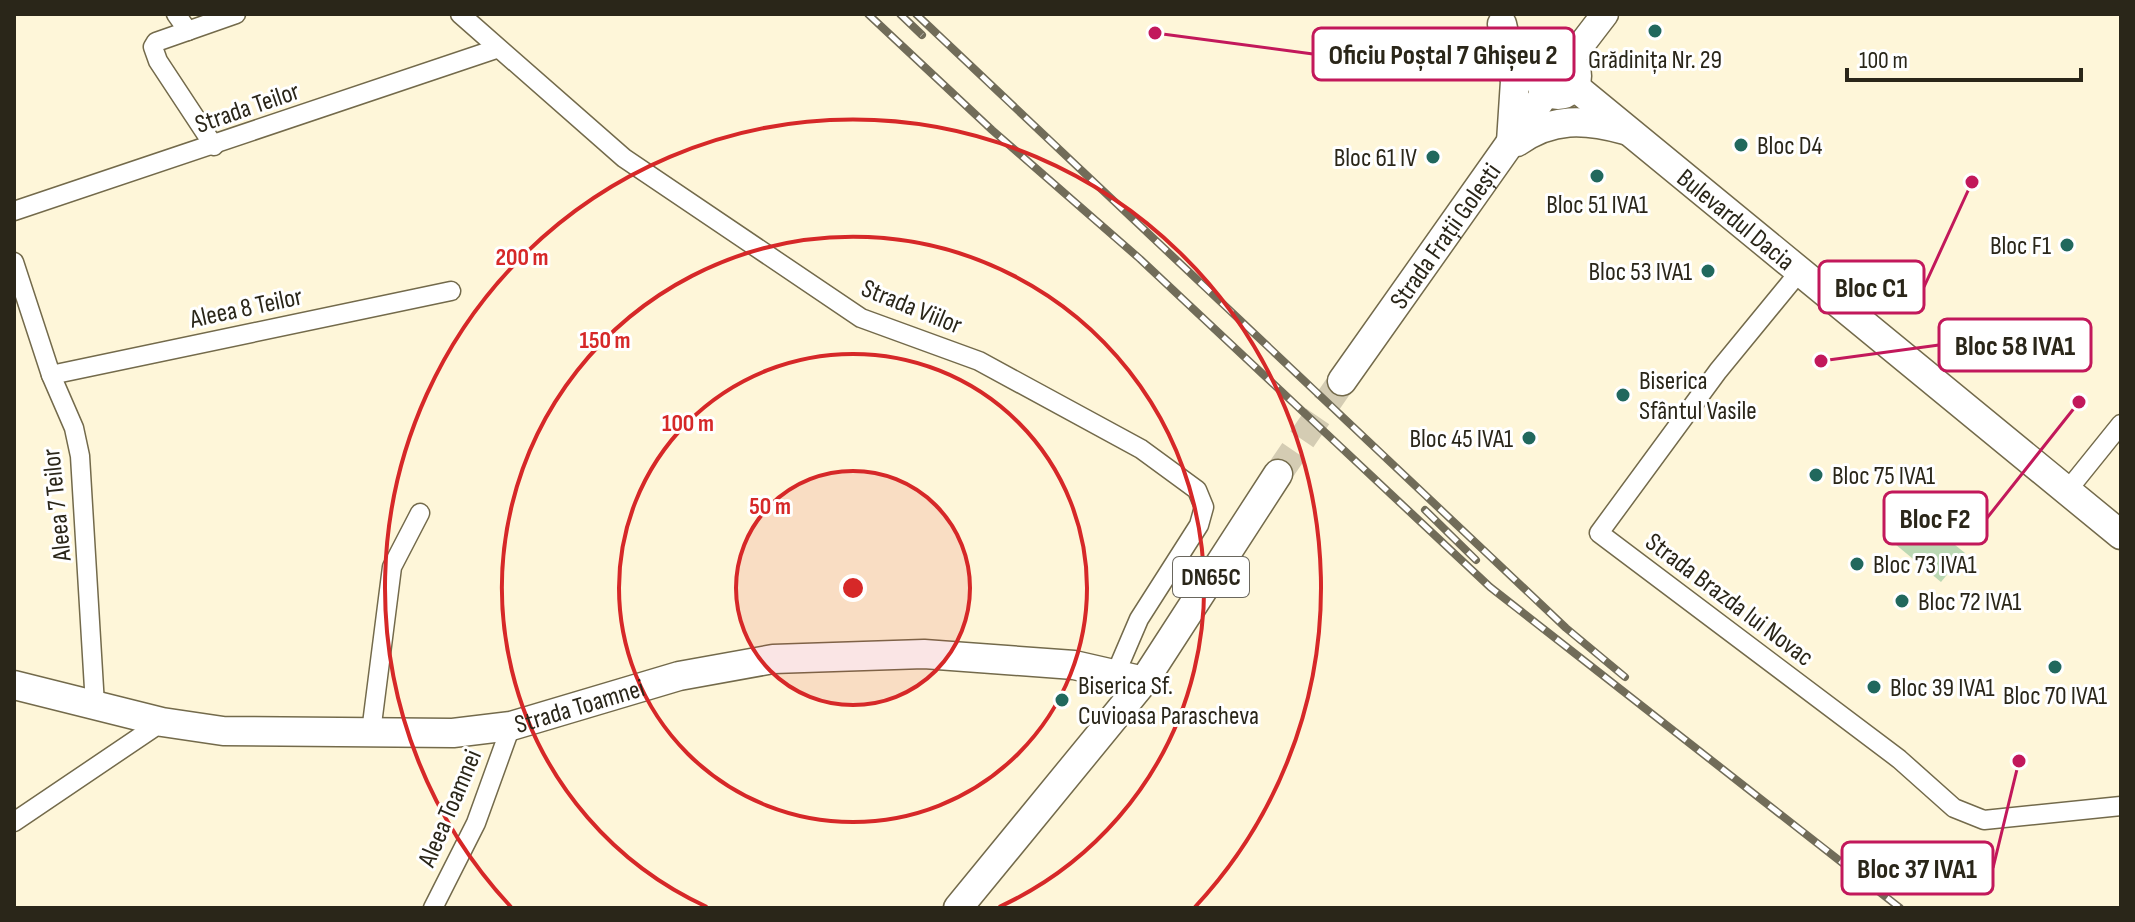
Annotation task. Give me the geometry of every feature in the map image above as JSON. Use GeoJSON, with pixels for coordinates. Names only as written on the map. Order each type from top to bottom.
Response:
{"type":"FeatureCollection","features":[{"type":"Feature","properties":{"kind":"main road","name":"Strada Frații Golești"},"geometry":{"type":"LineString","coordinates":[[1342,381],[1605,14]]}},
{"type":"Feature","properties":{"kind":"main road","name":"Bulevardul Dacia"},"geometry":{"type":"LineString","coordinates":[[1496,19],[1559,75],[2121,535]]}},
{"type":"Feature","properties":{"kind":"main road"},"geometry":{"type":"LineString","coordinates":[[1496,19],[1515,81],[1510,147]]}},
{"type":"Feature","properties":{"kind":"main road"},"geometry":{"type":"LineString","coordinates":[[1510,147],[1534,130],[1558,121],[1601,124],[1628,131]]}},
{"type":"Feature","properties":{"kind":"main road","name":"DN65C"},"geometry":{"type":"LineString","coordinates":[[958,908],[1144,681],[1278,474]]}},
{"type":"Feature","properties":{"kind":"main road","name":"Strada Toamnei"},"geometry":{"type":"LineString","coordinates":[[14,685],[162,722],[261,734],[453,733],[511,726],[679,676],[773,659],[924,654],[1074,665],[1144,681]]}},
{"type":"Feature","properties":{"kind":"street"},"geometry":{"type":"LineString","coordinates":[[176,14],[188,31]]}},
{"type":"Feature","properties":{"kind":"street"},"geometry":{"type":"LineString","coordinates":[[214,146],[154,52],[156,42],[236,14]]}},
{"type":"Feature","properties":{"kind":"street","name":"Strada Viilor"},"geometry":{"type":"LineString","coordinates":[[460,14],[496,49],[521,64],[571,114],[655,182],[861,318],[979,361],[1141,449],[1197,490],[1204,507],[1199,525],[1139,619],[1115,675]]}},
{"type":"Feature","properties":{"kind":"street","name":"Strada Teilor"},"geometry":{"type":"LineString","coordinates":[[14,211],[496,49]]}},
{"type":"Feature","properties":{"kind":"street","name":"Aleea 7 Teilor"},"geometry":{"type":"LineString","coordinates":[[14,262],[51,375],[74,428],[85,487],[95,705]]}},
{"type":"Feature","properties":{"kind":"street","name":"Strada Brazda lui Novac"},"geometry":{"type":"LineString","coordinates":[[1800,271],[1718,371],[1599,533],[1899,759],[1954,808],[1984,820],[2121,806]]}},
{"type":"Feature","properties":{"kind":"street","name":"Aleea 8 Teilor"},"geometry":{"type":"LineString","coordinates":[[51,375],[451,291]]}},
{"type":"Feature","properties":{"kind":"street"},"geometry":{"type":"LineString","coordinates":[[2067,491],[2121,424]]}},
{"type":"Feature","properties":{"kind":"street"},"geometry":{"type":"LineString","coordinates":[[371,732],[392,567],[420,513]]}},
{"type":"Feature","properties":{"kind":"street"},"geometry":{"type":"LineString","coordinates":[[14,822],[162,722]]}},
{"type":"Feature","properties":{"kind":"street","name":"Aleea Toamnei"},"geometry":{"type":"LineString","coordinates":[[433,908],[476,823],[511,726]]}},
{"type":"Feature","properties":{"kind":"green space"},"geometry":{"type":"Polygon","coordinates":[[[1919,516],[1965,553],[1941,582],[1895,544],[1919,516]]]}},
{"type":"Feature","properties":{"kind":"tunnel"},"geometry":{"type":"LineString","coordinates":[[1278,474],[1342,381]]}},
{"type":"Feature","properties":{"kind":"railway"},"geometry":{"type":"LineString","coordinates":[[868,14],[992,130],[1140,259],[1490,587],[1900,908]]}},
{"type":"Feature","properties":{"kind":"railway"},"geometry":{"type":"LineString","coordinates":[[900,14],[922,35]]}},
{"type":"Feature","properties":{"kind":"railway"},"geometry":{"type":"LineString","coordinates":[[916,14],[1566,628],[1625,677]]}},
{"type":"Feature","properties":{"kind":"railway"},"geometry":{"type":"LineString","coordinates":[[1425,510],[1476,560]]}},
{"type":"Feature","properties":{"kind":"place","name":"Grădinița Nr. 29"},"geometry":{"type":"Point","coordinates":[1655,31]}},
{"type":"Feature","properties":{"kind":"place","name":"Oficiu Poștal 7 Ghișeu 2"},"geometry":{"type":"Point","coordinates":[1155,33]}},
{"type":"Feature","properties":{"kind":"place","name":"Bloc D4"},"geometry":{"type":"Point","coordinates":[1741,145]}},
{"type":"Feature","properties":{"kind":"place","name":"Bloc 61 IV"},"geometry":{"type":"Point","coordinates":[1433,157]}},
{"type":"Feature","properties":{"kind":"place","name":"Bloc 51 IVA1"},"geometry":{"type":"Point","coordinates":[1597,176]}},
{"type":"Feature","properties":{"kind":"place","name":"Bloc C1"},"geometry":{"type":"Point","coordinates":[1972,182]}},
{"type":"Feature","properties":{"kind":"place","name":"Bloc F1"},"geometry":{"type":"Point","coordinates":[2067,245]}},
{"type":"Feature","properties":{"kind":"place","name":"Bloc 53 IVA1"},"geometry":{"type":"Point","coordinates":[1708,271]}},
{"type":"Feature","properties":{"kind":"place","name":"Bloc 58 IVA1"},"geometry":{"type":"Point","coordinates":[1821,361]}},
{"type":"Feature","properties":{"kind":"place","name":"Biserica Sfântul Vasile"},"geometry":{"type":"Point","coordinates":[1623,395]}},
{"type":"Feature","properties":{"kind":"place","name":"Bloc F2"},"geometry":{"type":"Point","coordinates":[2079,402]}},
{"type":"Feature","properties":{"kind":"place","name":"Bloc 45 IVA1"},"geometry":{"type":"Point","coordinates":[1529,438]}},
{"type":"Feature","properties":{"kind":"place","name":"Bloc 75 IVA1"},"geometry":{"type":"Point","coordinates":[1816,475]}},
{"type":"Feature","properties":{"kind":"place","name":"Bloc 73 IVA1"},"geometry":{"type":"Point","coordinates":[1857,564]}},
{"type":"Feature","properties":{"kind":"place","name":"Bloc 72 IVA1"},"geometry":{"type":"Point","coordinates":[1902,601]}},
{"type":"Feature","properties":{"kind":"place","name":"Bloc 70 IVA1"},"geometry":{"type":"Point","coordinates":[2055,667]}},
{"type":"Feature","properties":{"kind":"place","name":"Bloc 39 IVA1"},"geometry":{"type":"Point","coordinates":[1874,687]}},
{"type":"Feature","properties":{"kind":"place","name":"Biserica Sf. Cuvioasa Parascheva"},"geometry":{"type":"Point","coordinates":[1062,700]}},
{"type":"Feature","properties":{"kind":"place","name":"Bloc 37 IVA1"},"geometry":{"type":"Point","coordinates":[2019,761]}}]}
